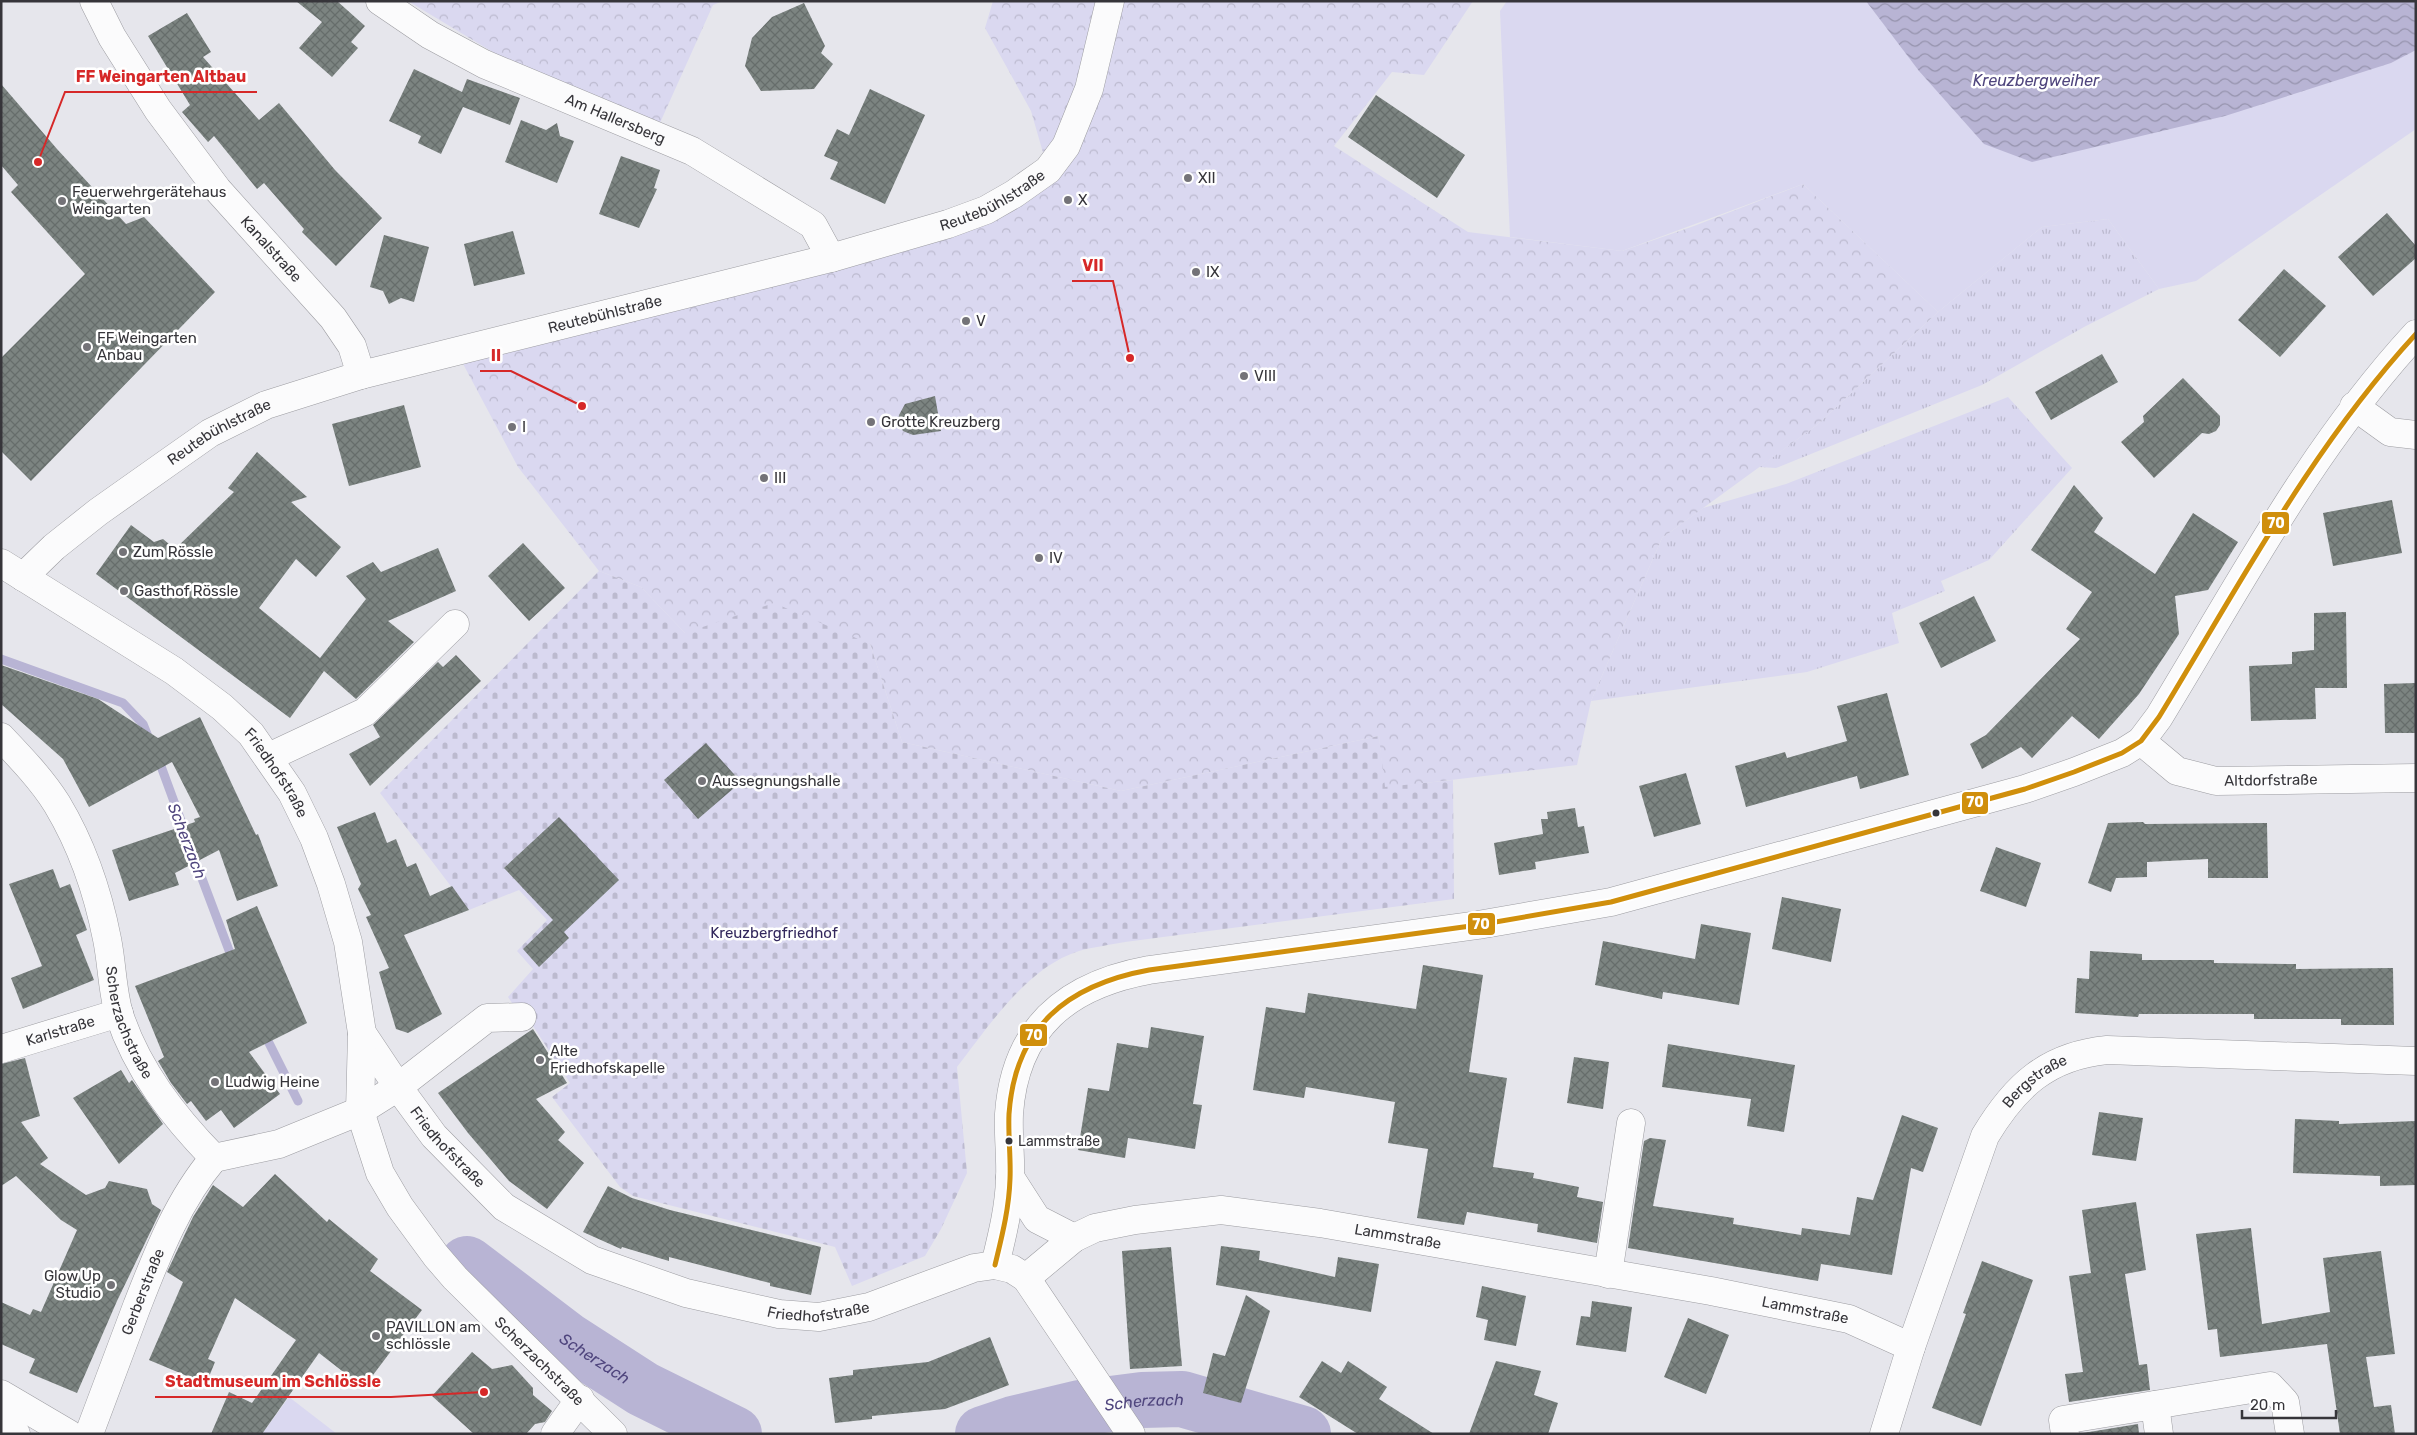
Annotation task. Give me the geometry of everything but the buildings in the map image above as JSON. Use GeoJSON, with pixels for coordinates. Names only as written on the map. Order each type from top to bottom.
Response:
{"type":"FeatureCollection","features":[{"type":"Feature","properties":{"kind":"street","name":"Kanalstraße"},"geometry":{"type":"LineString","coordinates":[[94,1],[112,37],[158,110],[217,189],[333,318],[352,346],[361,375]]}},
{"type":"Feature","properties":{"kind":"street","name":"Am Hallersberg"},"geometry":{"type":"LineString","coordinates":[[380,1],[430,35],[484,64],[692,151],[813,225],[831,258]]}},
{"type":"Feature","properties":{"kind":"street","name":"Reutebühlstraße"},"geometry":{"type":"LineString","coordinates":[[7,568],[54,548],[98,512],[210,433],[266,405],[361,375],[831,258],[948,224],[986,210],[1014,194],[1048,170],[1066,146],[1089,89],[1110,1]]}},
{"type":"Feature","properties":{"kind":"street"},"geometry":{"type":"LineString","coordinates":[[995,1265],[1007,1214],[1010,1177],[1009,1113],[1013,1087],[1023,1054],[1038,1026],[1061,1004],[1102,982],[1125,974],[1149,970],[1478,925],[1612,902],[2025,789],[2094,765],[2122,753],[2141,740],[2160,717],[2312,465],[2354,406],[2416,334]]}},
{"type":"Feature","properties":{"kind":"street"},"geometry":{"type":"LineString","coordinates":[[2354,406],[2390,432],[2416,435]]}},
{"type":"Feature","properties":{"kind":"street","name":"Friedhofstraße"},"geometry":{"type":"LineString","coordinates":[[7,568],[174,671],[215,701],[251,734],[269,757],[292,793],[314,838],[331,884],[348,942],[362,1033],[398,1087],[441,1144],[504,1207],[592,1260],[686,1293],[779,1314],[819,1317],[869,1307],[974,1268],[995,1265],[1012,1269],[1026,1278],[1127,1427]]}},
{"type":"Feature","properties":{"kind":"street"},"geometry":{"type":"LineString","coordinates":[[269,757],[365,712],[455,624]]}},
{"type":"Feature","properties":{"kind":"street","name":"Scherzachstraße"},"geometry":{"type":"LineString","coordinates":[[1,737],[24,760],[56,804],[90,876],[107,938],[119,1013],[134,1051],[157,1090],[187,1131],[214,1158]]}},
{"type":"Feature","properties":{"kind":"street","name":"Altdorfstraße"},"geometry":{"type":"LineString","coordinates":[[2141,740],[2177,771],[2216,781],[2416,778]]}},
{"type":"Feature","properties":{"kind":"street","name":"Karlstraße"},"geometry":{"type":"LineString","coordinates":[[1,1049],[119,1013]]}},
{"type":"Feature","properties":{"kind":"street"},"geometry":{"type":"LineString","coordinates":[[214,1158],[279,1144],[360,1111],[398,1087],[487,1018],[522,1017]]}},
{"type":"Feature","properties":{"kind":"street","name":"Scherzachstraße"},"geometry":{"type":"LineString","coordinates":[[362,1033],[360,1111],[380,1173],[400,1207],[436,1256],[484,1308],[580,1399],[613,1434]]}},
{"type":"Feature","properties":{"kind":"street","name":"Bergstraße"},"geometry":{"type":"LineString","coordinates":[[1884,1434],[1910,1347],[1984,1136],[2000,1110],[2048,1066],[2081,1053],[2107,1050],[2416,1061]]}},
{"type":"Feature","properties":{"kind":"street"},"geometry":{"type":"LineString","coordinates":[[1608,1274],[1631,1123]]}},
{"type":"Feature","properties":{"kind":"street","name":"Gerberstraße"},"geometry":{"type":"LineString","coordinates":[[89,1434],[120,1349],[175,1217],[198,1177],[214,1158]]}},
{"type":"Feature","properties":{"kind":"street"},"geometry":{"type":"LineString","coordinates":[[1010,1177],[1037,1219],[1074,1238]]}},
{"type":"Feature","properties":{"kind":"street","name":"Lammstraße"},"geometry":{"type":"LineString","coordinates":[[1026,1278],[1074,1238],[1095,1228],[1135,1220],[1221,1210],[1320,1223],[1711,1291],[1850,1319],[1910,1347]]}},
{"type":"Feature","properties":{"kind":"street"},"geometry":{"type":"LineString","coordinates":[[2065,1434],[2063,1420],[2270,1386],[2285,1402],[2290,1434]]}},
{"type":"Feature","properties":{"kind":"street"},"geometry":{"type":"LineString","coordinates":[[1,1394],[69,1434]]}},
{"type":"Feature","properties":{"kind":"street"},"geometry":{"type":"LineString","coordinates":[[555,1434],[580,1399]]}},
{"type":"Feature","properties":{"kind":"street"},"geometry":{"type":"LineString","coordinates":[[2155,1405],[2158,1434]]}},
{"type":"Feature","properties":{"kind":"street"},"geometry":{"type":"LineString","coordinates":[[1,1424],[16,1434]]}},
{"type":"Feature","properties":{"kind":"green space"},"geometry":{"type":"Polygon","coordinates":[[[408,1],[723,1],[713,5],[659,125],[501,57],[408,1]]]}},
{"type":"Feature","properties":{"kind":"green space"},"geometry":{"type":"Polygon","coordinates":[[[993,1],[1473,1],[1424,75],[1392,72],[1334,146],[1468,232],[1622,251],[1694,226],[1803,184],[1938,312],[1817,425],[1662,538],[1591,701],[1577,765],[1384,788],[1379,736],[1121,791],[902,742],[870,644],[685,633],[641,587],[599,571],[518,467],[461,360],[831,258],[1048,170],[1031,111],[985,28],[993,1]]]}},
{"type":"Feature","properties":{"kind":"green space"},"geometry":{"type":"Polygon","coordinates":[[[1507,1],[2416,1],[2416,129],[2196,281],[2159,289],[2108,219],[2042,227],[1938,312],[1803,184],[1622,251],[1510,237],[1500,11],[1507,1]]]}},
{"type":"Feature","properties":{"kind":"green space"},"geometry":{"type":"Polygon","coordinates":[[[2108,219],[2159,289],[2084,327],[1982,385],[1776,468],[1759,467],[1817,425],[1938,312],[2042,227],[2108,219]]]}},
{"type":"Feature","properties":{"kind":"green space"},"geometry":{"type":"Polygon","coordinates":[[[2008,397],[2072,468],[1989,560],[1941,581],[1945,591],[1892,613],[1899,643],[1807,672],[1591,701],[1662,538],[1703,508],[1786,484],[2008,397]]]}},
{"type":"Feature","properties":{"kind":"green space","name":"Kreuzbergfriedhof"},"geometry":{"type":"Polygon","coordinates":[[[599,571],[641,587],[685,633],[774,603],[870,644],[902,742],[1121,791],[1379,736],[1385,787],[1453,780],[1454,899],[1125,942],[1079,951],[1060,959],[1026,984],[996,1016],[957,1067],[967,1173],[941,1229],[925,1256],[852,1286],[835,1247],[633,1196],[620,1187],[552,1097],[570,1083],[533,1026],[529,1028],[508,997],[533,969],[517,951],[547,920],[519,890],[469,910],[380,793],[599,571]]]}},
{"type":"Feature","properties":{"kind":"green space"},"geometry":{"type":"Polygon","coordinates":[[[289,1397],[337,1434],[262,1434],[289,1397]]]}},
{"type":"Feature","properties":{"kind":"water","name":"Kreuzbergweiher"},"geometry":{"type":"Polygon","coordinates":[[[1866,1],[2416,1],[2416,50],[2391,63],[2225,116],[2032,162],[1984,144],[1919,71],[1866,1]]]}},
{"type":"Feature","properties":{"kind":"waterway","name":"Scherzach"},"geometry":{"type":"LineString","coordinates":[[1,659],[123,703],[143,724],[149,739]]}},
{"type":"Feature","properties":{"kind":"waterway","name":"Scherzach"},"geometry":{"type":"LineString","coordinates":[[158,758],[187,837]]}},
{"type":"Feature","properties":{"kind":"waterway","name":"Scherzach"},"geometry":{"type":"LineString","coordinates":[[192,852],[233,961]]}},
{"type":"Feature","properties":{"kind":"waterway","name":"Scherzach"},"geometry":{"type":"LineString","coordinates":[[264,1033],[298,1101]]}},
{"type":"Feature","properties":{"kind":"waterway","name":"Scherzach"},"geometry":{"type":"LineString","coordinates":[[467,1264],[567,1340],[643,1389],[734,1434]]}},
{"type":"Feature","properties":{"kind":"waterway","name":"Scherzach"},"geometry":{"type":"LineString","coordinates":[[983,1434],[1013,1424],[1080,1408],[1142,1400],[1182,1399],[1303,1434]]}},
{"type":"Feature","properties":{"kind":"transit line","name":"70"},"geometry":{"type":"LineString","coordinates":[[995,1265],[1008,1201],[1010,1171],[1009,1114],[1013,1083],[1022,1057],[1034,1034],[1050,1015],[1070,999],[1093,987],[1120,977],[1149,970],[1478,925],[1611,902],[2025,789],[2122,753],[2141,741],[2159,717],[2278,519],[2310,471],[2378,378],[2416,334]]}},
{"type":"Feature","properties":{"kind":"place","name":"FF Weingarten Altbau"},"geometry":{"type":"Point","coordinates":[38,162]}},
{"type":"Feature","properties":{"kind":"place","name":"XII"},"geometry":{"type":"Point","coordinates":[1188,178]}},
{"type":"Feature","properties":{"kind":"place","name":"X"},"geometry":{"type":"Point","coordinates":[1068,200]}},
{"type":"Feature","properties":{"kind":"place","name":"Feuerwehrgerätehaus Weingarten"},"geometry":{"type":"Point","coordinates":[62,201]}},
{"type":"Feature","properties":{"kind":"place","name":"IX"},"geometry":{"type":"Point","coordinates":[1196,272]}},
{"type":"Feature","properties":{"kind":"place","name":"V"},"geometry":{"type":"Point","coordinates":[966,321]}},
{"type":"Feature","properties":{"kind":"place","name":"FF Weingarten Anbau"},"geometry":{"type":"Point","coordinates":[87,347]}},
{"type":"Feature","properties":{"kind":"place","name":"VII"},"geometry":{"type":"Point","coordinates":[1130,358]}},
{"type":"Feature","properties":{"kind":"place","name":"VIII"},"geometry":{"type":"Point","coordinates":[1244,376]}},
{"type":"Feature","properties":{"kind":"place","name":"II"},"geometry":{"type":"Point","coordinates":[582,406]}},
{"type":"Feature","properties":{"kind":"place","name":"Grotte Kreuzberg"},"geometry":{"type":"Point","coordinates":[871,422]}},
{"type":"Feature","properties":{"kind":"place","name":"I"},"geometry":{"type":"Point","coordinates":[512,427]}},
{"type":"Feature","properties":{"kind":"place","name":"III"},"geometry":{"type":"Point","coordinates":[764,478]}},
{"type":"Feature","properties":{"kind":"place","name":"Zum Rössle"},"geometry":{"type":"Point","coordinates":[123,552]}},
{"type":"Feature","properties":{"kind":"place","name":"IV"},"geometry":{"type":"Point","coordinates":[1039,558]}},
{"type":"Feature","properties":{"kind":"place","name":"Gasthof Rössle"},"geometry":{"type":"Point","coordinates":[124,591]}},
{"type":"Feature","properties":{"kind":"place","name":"Aussegnungshalle"},"geometry":{"type":"Point","coordinates":[702,781]}},
{"type":"Feature","properties":{"kind":"place","name":"Alte Friedhofskapelle"},"geometry":{"type":"Point","coordinates":[540,1060]}},
{"type":"Feature","properties":{"kind":"place","name":"Ludwig Heine"},"geometry":{"type":"Point","coordinates":[215,1082]}},
{"type":"Feature","properties":{"kind":"place","name":"Lammstraße"},"geometry":{"type":"Point","coordinates":[1009,1141]}},
{"type":"Feature","properties":{"kind":"place","name":"Glow Up Studio"},"geometry":{"type":"Point","coordinates":[111,1285]}},
{"type":"Feature","properties":{"kind":"place","name":"PAVILLON am schlössle"},"geometry":{"type":"Point","coordinates":[376,1336]}},
{"type":"Feature","properties":{"kind":"place","name":"Stadtmuseum im Schlössle"},"geometry":{"type":"Point","coordinates":[484,1392]}}]}
